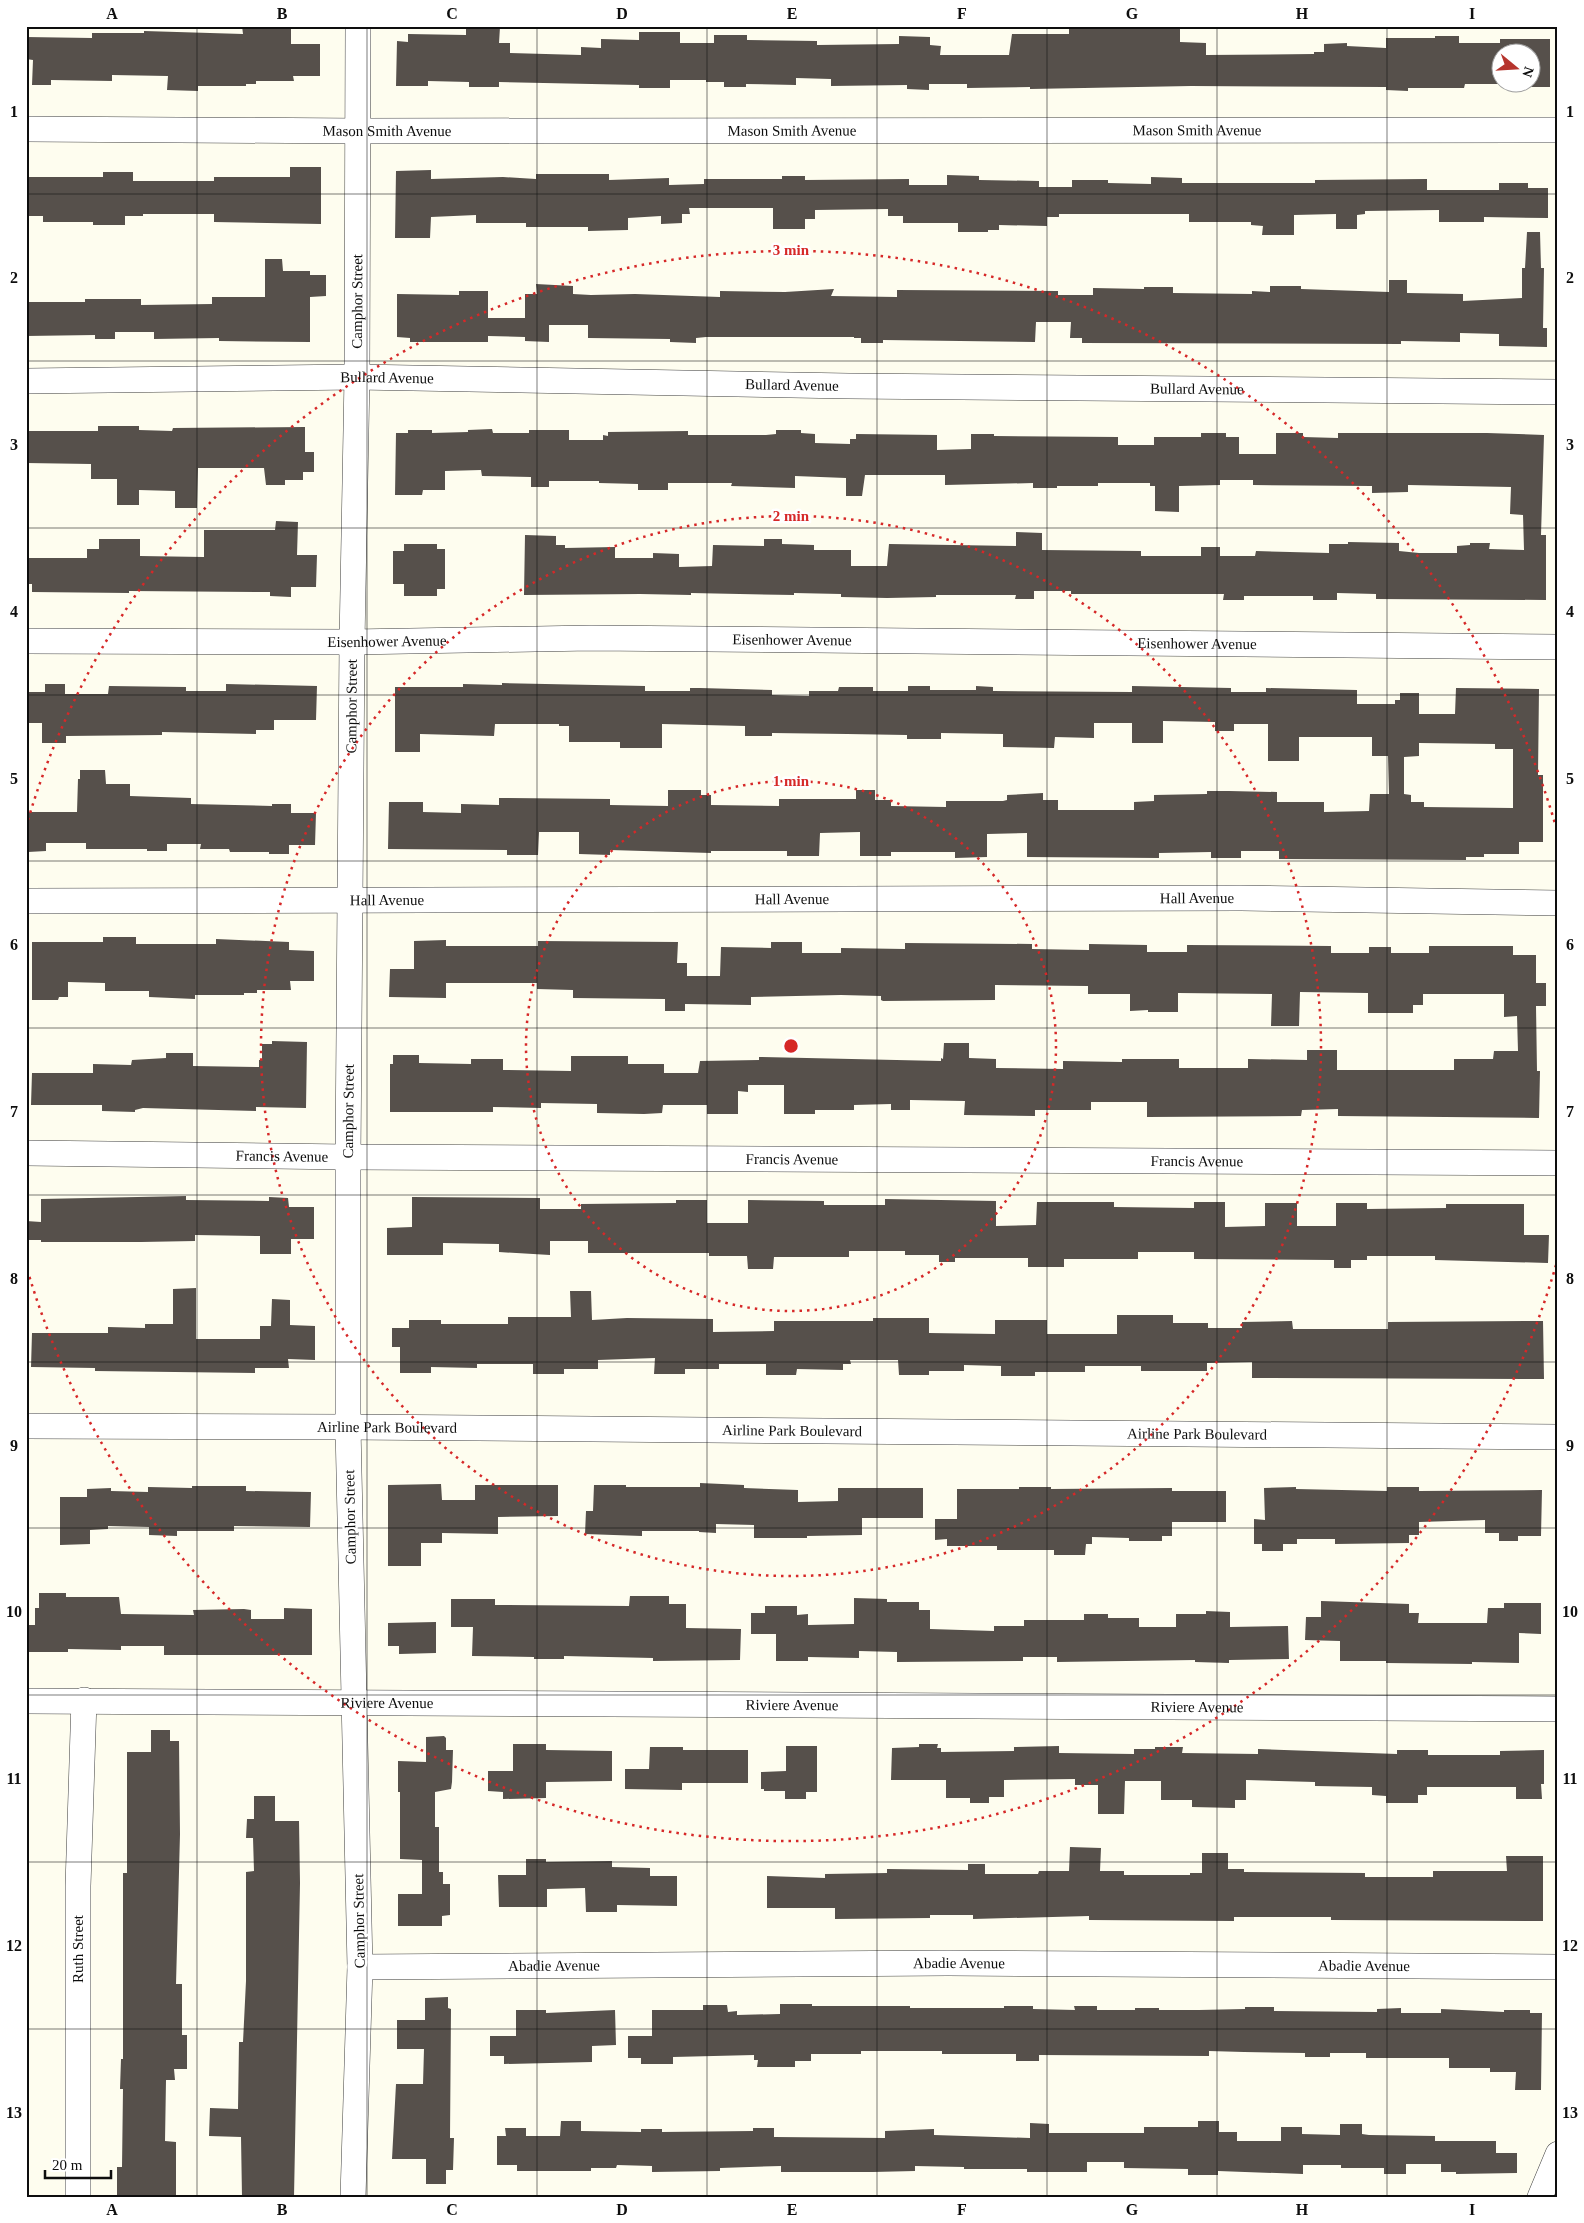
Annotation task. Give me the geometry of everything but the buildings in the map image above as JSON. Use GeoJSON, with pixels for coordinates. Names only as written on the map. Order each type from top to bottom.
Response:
{"type":"FeatureCollection","features":[{"type":"Feature","properties":{"kind":"street","name":"Camphor Street"},"geometry":{"type":"LineString","coordinates":[[353,2197],[360,1967],[348,1427],[348,1157],[352,899],[352,642],[357,377],[358,26]]}},
{"type":"Feature","properties":{"kind":"street","name":"Mason Smith Avenue"},"geometry":{"type":"LineString","coordinates":[[26,129],[359,131],[1558,130]]}},
{"type":"Feature","properties":{"kind":"street","name":"Bullard Avenue"},"geometry":{"type":"LineString","coordinates":[[26,381],[357,377],[859,386],[1558,392]]}},
{"type":"Feature","properties":{"kind":"street","name":"Eisenhower Avenue"},"geometry":{"type":"LineString","coordinates":[[26,641],[352,642],[591,638],[1558,647]]}},
{"type":"Feature","properties":{"kind":"street","name":"Hall Avenue"},"geometry":{"type":"LineString","coordinates":[[26,901],[1241,898],[1558,903]]}},
{"type":"Feature","properties":{"kind":"street","name":"Francis Avenue"},"geometry":{"type":"LineString","coordinates":[[26,1153],[348,1157],[1558,1163]]}},
{"type":"Feature","properties":{"kind":"street","name":"Airline Park Boulevard"},"geometry":{"type":"LineString","coordinates":[[26,1426],[1558,1437]]}},
{"type":"Feature","properties":{"kind":"street","name":"Riviere Avenue"},"geometry":{"type":"LineString","coordinates":[[26,1700],[1558,1709]]}},
{"type":"Feature","properties":{"kind":"street","name":"Ruth Street"},"geometry":{"type":"LineString","coordinates":[[78,2197],[78,1886],[84,1700]]}},
{"type":"Feature","properties":{"kind":"street","name":"Abadie Avenue"},"geometry":{"type":"LineString","coordinates":[[360,1967],[948,1963],[1558,1968]]}},
{"type":"Feature","properties":{"kind":"street"},"geometry":{"type":"LineString","coordinates":[[1540,2197],[1558,2154]]}}]}
